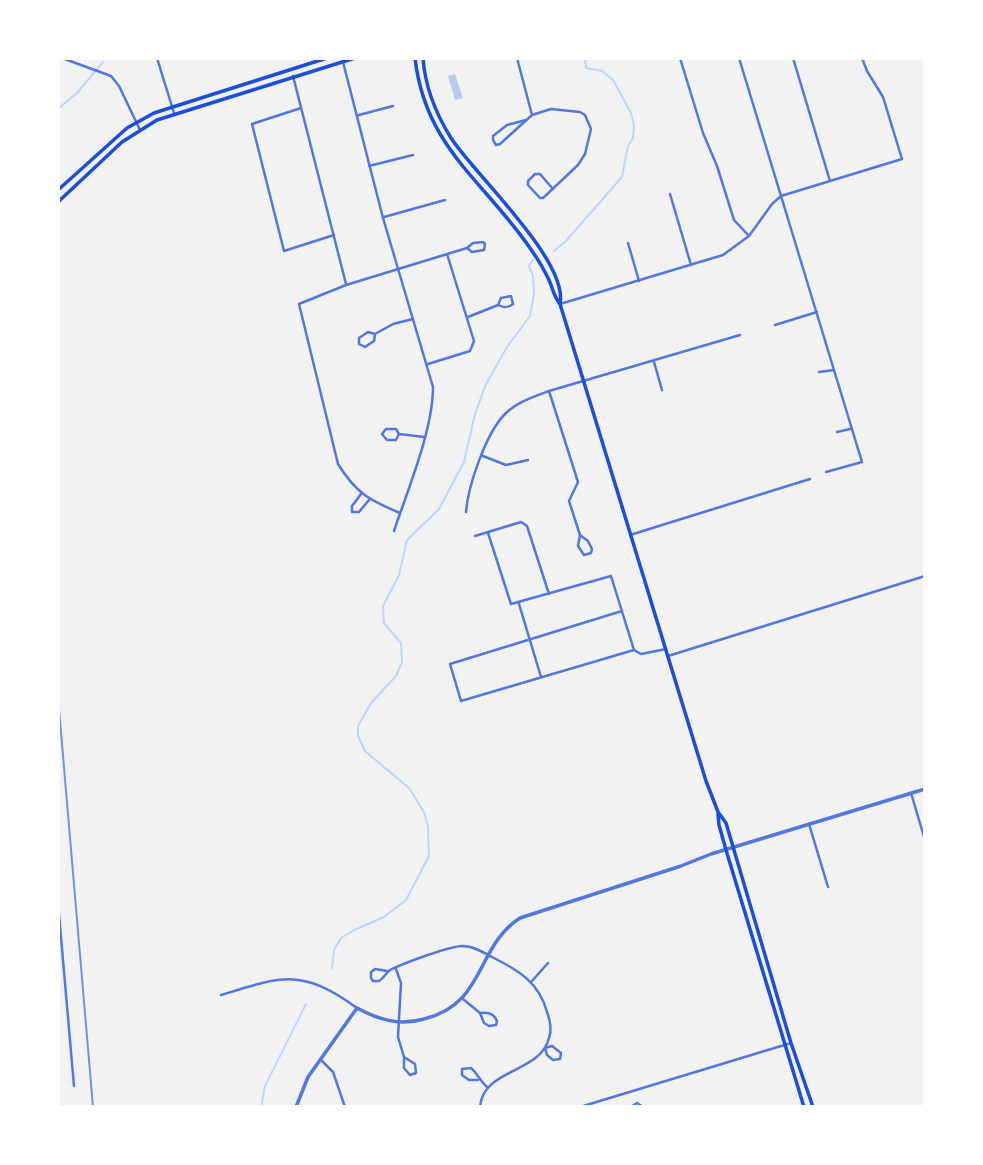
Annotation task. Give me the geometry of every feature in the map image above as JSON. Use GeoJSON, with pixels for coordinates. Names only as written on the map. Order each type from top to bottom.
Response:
{"type":"FeatureCollection","features":[{"type":"Feature","properties":{"kind":"main road"},"geometry":{"type":"LineString","coordinates":[[58,190],[107,144],[136,123],[172,106],[327,58]]}},
{"type":"Feature","properties":{"kind":"main road"},"geometry":{"type":"LineString","coordinates":[[58,202],[122,142],[174,113],[355,58]]}},
{"type":"Feature","properties":{"kind":"main road"},"geometry":{"type":"LineString","coordinates":[[415,58],[420,87],[443,142],[530,248],[560,304],[706,781],[726,823],[791,1043],[813,1107]]}},
{"type":"Feature","properties":{"kind":"main road"},"geometry":{"type":"LineString","coordinates":[[423,58],[430,95],[450,137],[538,244],[556,280],[562,297],[560,304]]}},
{"type":"Feature","properties":{"kind":"main road"},"geometry":{"type":"LineString","coordinates":[[718,811],[719,825],[804,1107]]}},
{"type":"Feature","properties":{"kind":"street"},"geometry":{"type":"LineString","coordinates":[[62,58],[110,76],[119,86],[140,130]]}},
{"type":"Feature","properties":{"kind":"street"},"geometry":{"type":"LineString","coordinates":[[157,58],[174,113]]}},
{"type":"Feature","properties":{"kind":"street"},"geometry":{"type":"LineString","coordinates":[[517,58],[532,116]]}},
{"type":"Feature","properties":{"kind":"street"},"geometry":{"type":"LineString","coordinates":[[680,58],[734,220],[749,236]]}},
{"type":"Feature","properties":{"kind":"street"},"geometry":{"type":"LineString","coordinates":[[739,58],[862,462],[826,472]]}},
{"type":"Feature","properties":{"kind":"street"},"geometry":{"type":"LineString","coordinates":[[793,58],[830,181]]}},
{"type":"Feature","properties":{"kind":"street"},"geometry":{"type":"LineString","coordinates":[[560,304],[723,255],[749,236],[781,196],[902,159],[883,97],[862,58]]}},
{"type":"Feature","properties":{"kind":"street"},"geometry":{"type":"LineString","coordinates":[[342,60],[383,218],[433,387],[433,402],[424,437],[394,531]]}},
{"type":"Feature","properties":{"kind":"street"},"geometry":{"type":"LineString","coordinates":[[293,76],[346,285]]}},
{"type":"Feature","properties":{"kind":"street"},"geometry":{"type":"LineString","coordinates":[[357,115],[393,106]]}},
{"type":"Feature","properties":{"kind":"street"},"geometry":{"type":"LineString","coordinates":[[301,108],[251,124],[284,251],[334,234]]}},
{"type":"Feature","properties":{"kind":"street"},"geometry":{"type":"LineString","coordinates":[[526,120],[507,125],[493,136],[496,145],[500,145],[532,116],[551,109],[580,112],[591,129],[585,154],[578,165],[552,189],[540,198],[528,185],[528,181],[540,174],[552,189]]}},
{"type":"Feature","properties":{"kind":"street"},"geometry":{"type":"LineString","coordinates":[[369,166],[413,155]]}},
{"type":"Feature","properties":{"kind":"street"},"geometry":{"type":"LineString","coordinates":[[670,194],[691,265]]}},
{"type":"Feature","properties":{"kind":"street"},"geometry":{"type":"LineString","coordinates":[[383,218],[445,200]]}},
{"type":"Feature","properties":{"kind":"street"},"geometry":{"type":"LineString","coordinates":[[400,514],[361,494],[338,464],[299,304],[346,285],[447,254],[473,243],[485,244],[484,250],[480,252],[472,252],[467,247]]}},
{"type":"Feature","properties":{"kind":"street"},"geometry":{"type":"LineString","coordinates":[[628,243],[639,282]]}},
{"type":"Feature","properties":{"kind":"street"},"geometry":{"type":"LineString","coordinates":[[428,364],[470,351],[474,341],[447,254]]}},
{"type":"Feature","properties":{"kind":"street"},"geometry":{"type":"LineString","coordinates":[[467,318],[498,305],[501,298],[512,296],[513,304],[509,307],[498,305]]}},
{"type":"Feature","properties":{"kind":"street"},"geometry":{"type":"LineString","coordinates":[[775,325],[817,312]]}},
{"type":"Feature","properties":{"kind":"street"},"geometry":{"type":"LineString","coordinates":[[374,334],[374,341],[365,347],[359,344],[359,338],[369,332],[374,334],[394,324],[413,319]]}},
{"type":"Feature","properties":{"kind":"street"},"geometry":{"type":"LineString","coordinates":[[466,512],[468,495],[495,426],[506,413],[522,402],[549,391],[740,335]]}},
{"type":"Feature","properties":{"kind":"street"},"geometry":{"type":"LineString","coordinates":[[654,362],[662,390]]}},
{"type":"Feature","properties":{"kind":"street"},"geometry":{"type":"LineString","coordinates":[[819,372],[834,370]]}},
{"type":"Feature","properties":{"kind":"street"},"geometry":{"type":"LineString","coordinates":[[549,391],[578,482],[569,501],[580,536],[578,546],[584,555],[591,553],[589,541],[580,536]]}},
{"type":"Feature","properties":{"kind":"street"},"geometry":{"type":"LineString","coordinates":[[386,429],[396,429],[399,434],[396,440],[387,440],[382,434],[386,429]]}},
{"type":"Feature","properties":{"kind":"street"},"geometry":{"type":"LineString","coordinates":[[837,432],[850,429]]}},
{"type":"Feature","properties":{"kind":"street"},"geometry":{"type":"LineString","coordinates":[[399,434],[424,437]]}},
{"type":"Feature","properties":{"kind":"street"},"geometry":{"type":"LineString","coordinates":[[482,456],[506,465],[528,460]]}},
{"type":"Feature","properties":{"kind":"street"},"geometry":{"type":"LineString","coordinates":[[630,535],[810,479]]}},
{"type":"Feature","properties":{"kind":"street"},"geometry":{"type":"LineString","coordinates":[[361,494],[352,506],[352,512],[359,512],[369,500]]}},
{"type":"Feature","properties":{"kind":"street"},"geometry":{"type":"LineString","coordinates":[[475,536],[521,522],[527,526],[549,594]]}},
{"type":"Feature","properties":{"kind":"street"},"geometry":{"type":"LineString","coordinates":[[488,533],[510,604],[519,604],[611,576],[634,650],[640,654],[666,649]]}},
{"type":"Feature","properties":{"kind":"street"},"geometry":{"type":"LineString","coordinates":[[668,656],[925,576]]}},
{"type":"Feature","properties":{"kind":"street"},"geometry":{"type":"LineString","coordinates":[[519,604],[541,677]]}},
{"type":"Feature","properties":{"kind":"street"},"geometry":{"type":"LineString","coordinates":[[622,611],[450,664],[461,701],[634,650]]}},
{"type":"Feature","properties":{"kind":"street"},"geometry":{"type":"LineString","coordinates":[[221,995],[269,980],[299,979],[316,983],[378,1018],[413,1022],[433,1017],[449,1010],[463,999],[496,940],[508,926],[520,918],[726,849],[925,789]]}},
{"type":"Feature","properties":{"kind":"street"},"geometry":{"type":"LineString","coordinates":[[911,793],[925,840]]}},
{"type":"Feature","properties":{"kind":"street"},"geometry":{"type":"LineString","coordinates":[[809,824],[828,887]]}},
{"type":"Feature","properties":{"kind":"street"},"geometry":{"type":"LineString","coordinates":[[58,903],[74,1086]]}},
{"type":"Feature","properties":{"kind":"street"},"geometry":{"type":"LineString","coordinates":[[387,971],[379,981],[373,981],[371,978],[371,972],[375,969],[387,971],[462,946],[488,955],[532,981],[540,993],[550,1023],[550,1038],[538,1057],[488,1087],[480,1101],[480,1107]]}},
{"type":"Feature","properties":{"kind":"street"},"geometry":{"type":"LineString","coordinates":[[532,981],[548,963]]}},
{"type":"Feature","properties":{"kind":"street"},"geometry":{"type":"LineString","coordinates":[[396,968],[401,983],[398,1037],[404,1068],[413,1075],[416,1073],[416,1067],[404,1057]]}},
{"type":"Feature","properties":{"kind":"street"},"geometry":{"type":"LineString","coordinates":[[463,999],[480,1013],[484,1023],[489,1026],[496,1025],[497,1021],[493,1015],[480,1013]]}},
{"type":"Feature","properties":{"kind":"street"},"geometry":{"type":"LineString","coordinates":[[296,1107],[309,1077],[357,1008]]}},
{"type":"Feature","properties":{"kind":"street"},"geometry":{"type":"LineString","coordinates":[[580,1107],[791,1043]]}},
{"type":"Feature","properties":{"kind":"street"},"geometry":{"type":"LineString","coordinates":[[552,1046],[562,1056],[554,1060],[547,1055],[545,1048],[552,1046]]}},
{"type":"Feature","properties":{"kind":"street"},"geometry":{"type":"LineString","coordinates":[[321,1060],[333,1072],[345,1107]]}},
{"type":"Feature","properties":{"kind":"street"},"geometry":{"type":"LineString","coordinates":[[478,1080],[476,1072],[471,1068],[462,1069],[462,1075],[470,1080],[478,1080],[488,1087]]}},
{"type":"Feature","properties":{"kind":"street"},"geometry":{"type":"LineString","coordinates":[[631,1107],[637,1103],[643,1107]]}},
{"type":"Feature","properties":{"kind":"building"},"geometry":{"type":"Polygon","coordinates":[[[455,74],[463,98],[455,100],[448,76],[455,74]]]}},
{"type":"Feature","properties":{"kind":"waterway"},"geometry":{"type":"LineString","coordinates":[[554,251],[622,177],[628,146],[633,138],[631,113],[613,80],[602,71],[586,68],[585,58]]}},
{"type":"Feature","properties":{"kind":"waterway"},"geometry":{"type":"LineString","coordinates":[[58,109],[77,93],[103,62]]}},
{"type":"Feature","properties":{"kind":"waterway"},"geometry":{"type":"LineString","coordinates":[[332,968],[334,950],[341,938],[384,917],[406,900],[429,856],[428,826],[424,812],[409,788],[365,751],[358,736],[358,726],[371,703],[396,676],[402,662],[401,643],[384,623],[383,606],[399,575],[407,540],[439,509],[464,462],[475,414],[486,384],[507,347],[530,316],[534,294],[533,276],[529,266],[533,260]]}},
{"type":"Feature","properties":{"kind":"waterway"},"geometry":{"type":"LineString","coordinates":[[261,1107],[265,1086],[306,1004]]}},
{"type":"Feature","properties":{"kind":"railway"},"geometry":{"type":"LineString","coordinates":[[58,697],[93,1107]]}}]}
